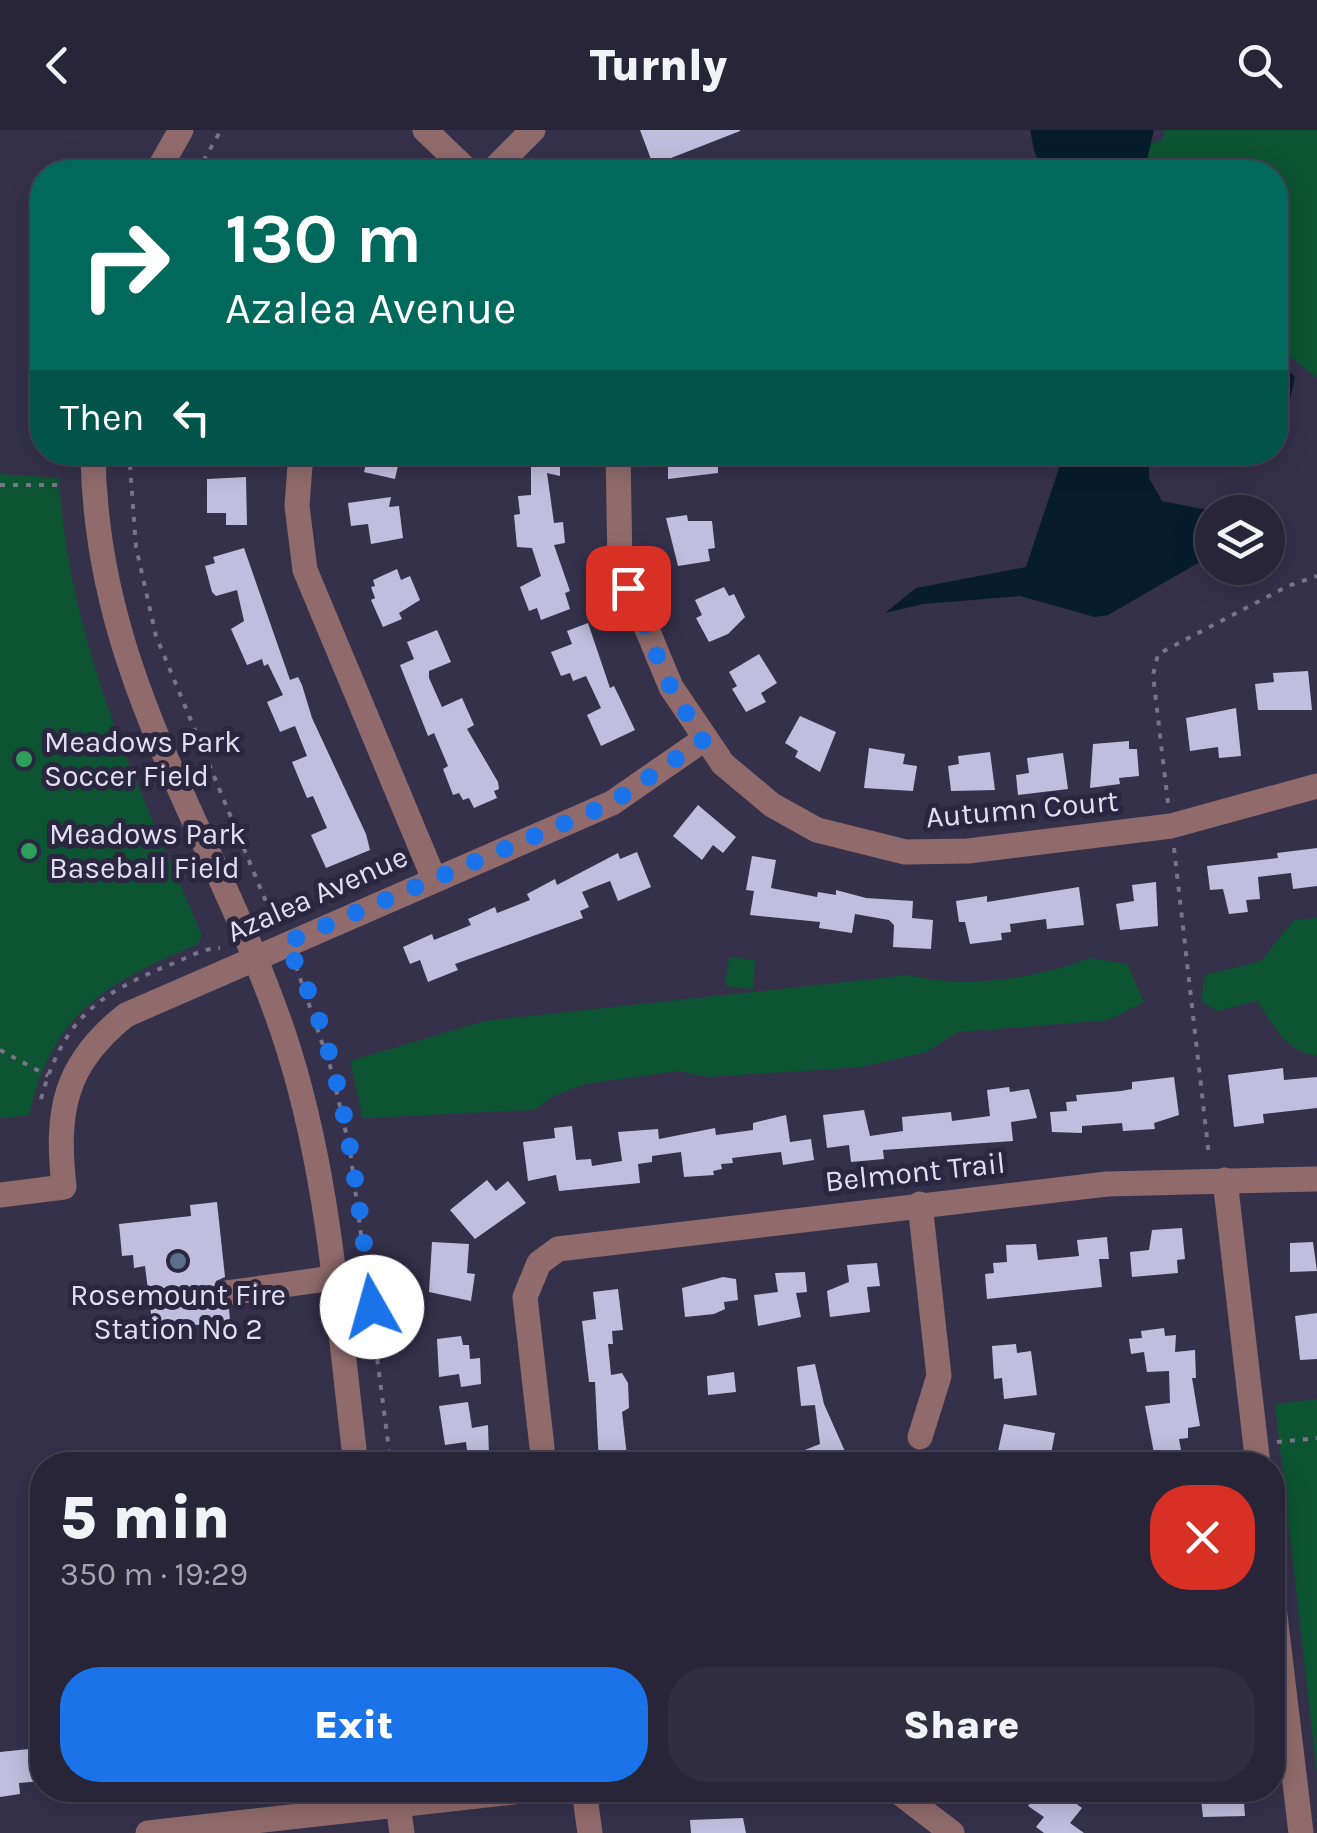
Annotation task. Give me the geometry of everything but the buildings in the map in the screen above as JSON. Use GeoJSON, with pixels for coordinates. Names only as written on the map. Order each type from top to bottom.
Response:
{"type":"FeatureCollection","features":[{"type":"Feature","properties":{"kind":"street"},"geometry":{"type":"LineString","coordinates":[[164,160],[181,130]]}},
{"type":"Feature","properties":{"kind":"street"},"geometry":{"type":"LineString","coordinates":[[425,130],[456,160]]}},
{"type":"Feature","properties":{"kind":"street"},"geometry":{"type":"LineString","coordinates":[[503,160],[533,130]]}},
{"type":"Feature","properties":{"kind":"street"},"geometry":{"type":"LineString","coordinates":[[95,465],[102,568],[126,661],[281,1027],[306,1109],[354,1452]]}},
{"type":"Feature","properties":{"kind":"street"},"geometry":{"type":"LineString","coordinates":[[301,465],[297,506],[305,570],[434,878]]}},
{"type":"Feature","properties":{"kind":"street","name":"Autumn Court"},"geometry":{"type":"LineString","coordinates":[[618,465],[620,564],[671,688],[703,740],[750,788],[793,818],[845,840],[905,852],[968,851],[1171,826],[1317,786]]}},
{"type":"Feature","properties":{"kind":"street","name":"Azalea Avenue"},"geometry":{"type":"LineString","coordinates":[[0,1195],[64,1187],[59,1138],[62,1107],[102,1034],[137,1008],[624,797],[703,740]]}},
{"type":"Feature","properties":{"kind":"street","name":"Belmont Trail"},"geometry":{"type":"LineString","coordinates":[[542,1452],[525,1310],[532,1274],[548,1255],[569,1245],[1136,1181],[1317,1179]]}},
{"type":"Feature","properties":{"kind":"street"},"geometry":{"type":"LineString","coordinates":[[1225,1180],[1257,1452]]}},
{"type":"Feature","properties":{"kind":"street"},"geometry":{"type":"LineString","coordinates":[[920,1204],[939,1376],[920,1437]]}},
{"type":"Feature","properties":{"kind":"street"},"geometry":{"type":"LineString","coordinates":[[227,1293],[332,1278]]}},
{"type":"Feature","properties":{"kind":"street"},"geometry":{"type":"LineString","coordinates":[[1285,1703],[1300,1833]]}},
{"type":"Feature","properties":{"kind":"street"},"geometry":{"type":"LineString","coordinates":[[148,1833],[212,1829],[368,1802]]}},
{"type":"Feature","properties":{"kind":"street"},"geometry":{"type":"LineString","coordinates":[[398,1802],[402,1833]]}},
{"type":"Feature","properties":{"kind":"street"},"geometry":{"type":"LineString","coordinates":[[586,1802],[590,1833]]}},
{"type":"Feature","properties":{"kind":"street"},"geometry":{"type":"LineString","coordinates":[[912,1802],[952,1833]]}},
{"type":"Feature","properties":{"kind":"path"},"geometry":{"type":"LineString","coordinates":[[204,160],[221,130]]}},
{"type":"Feature","properties":{"kind":"path"},"geometry":{"type":"LineString","coordinates":[[130,465],[133,522],[156,636],[316,1022],[347,1131],[389,1452]]}},
{"type":"Feature","properties":{"kind":"path"},"geometry":{"type":"LineString","coordinates":[[0,485],[61,484]]}},
{"type":"Feature","properties":{"kind":"path"},"geometry":{"type":"LineString","coordinates":[[0,1050],[48,1076]]}},
{"type":"Feature","properties":{"kind":"path"},"geometry":{"type":"LineString","coordinates":[[1264,1452],[1317,1438]]}},
{"type":"Feature","properties":{"kind":"green space"},"geometry":{"type":"Polygon","coordinates":[[[1165,130],[1317,130],[1317,378],[1288,355],[1288,160],[1147,160],[1151,143],[1162,141],[1165,130]]]}},
{"type":"Feature","properties":{"kind":"green space"},"geometry":{"type":"Polygon","coordinates":[[[0,474],[59,478],[77,600],[92,657],[131,767],[202,935],[198,944],[137,972],[89,1005],[53,1049],[29,1115],[0,1118],[0,474]]]}},
{"type":"Feature","properties":{"kind":"green space"},"geometry":{"type":"Polygon","coordinates":[[[1317,918],[1317,1056],[1289,1043],[1257,1001],[1217,1011],[1201,1001],[1205,975],[1261,961],[1294,920],[1317,918]]]}},
{"type":"Feature","properties":{"kind":"green space"},"geometry":{"type":"Polygon","coordinates":[[[729,957],[755,960],[753,989],[725,986],[729,957]]]}},
{"type":"Feature","properties":{"kind":"green space"},"geometry":{"type":"Polygon","coordinates":[[[1090,958],[1127,964],[1144,1002],[1109,1020],[958,1032],[926,1052],[862,1067],[708,1077],[677,1071],[585,1084],[553,1096],[534,1110],[363,1118],[350,1061],[484,1021],[909,975],[954,981],[1001,980],[1090,958]]]}},
{"type":"Feature","properties":{"kind":"green space"},"geometry":{"type":"Polygon","coordinates":[[[1317,1399],[1317,1775],[1285,1492],[1285,1452],[1280,1452],[1275,1404],[1317,1399]]]}},
{"type":"Feature","properties":{"kind":"water"},"geometry":{"type":"Polygon","coordinates":[[[1030,130],[1154,130],[1147,160],[1039,160],[1030,130]]]}},
{"type":"Feature","properties":{"kind":"water"},"geometry":{"type":"Polygon","coordinates":[[[1288,370],[1295,377],[1288,400],[1288,370]]]}},
{"type":"Feature","properties":{"kind":"water"},"geometry":{"type":"Polygon","coordinates":[[[1060,465],[1149,465],[1149,478],[1162,501],[1195,508],[1195,565],[1108,615],[1095,617],[1020,596],[923,604],[885,613],[916,588],[1026,567],[1060,465]]]}},
{"type":"Feature","properties":{"kind":"place","name":"Meadows Park Soccer Field"},"geometry":{"type":"Point","coordinates":[24,759]}},
{"type":"Feature","properties":{"kind":"place","name":"Meadows Park Baseball Field"},"geometry":{"type":"Point","coordinates":[29,851]}},
{"type":"Feature","properties":{"kind":"place","name":"Rosemount Fire Station No 2"},"geometry":{"type":"Point","coordinates":[178,1261]}},
{"type":"Feature","properties":{"kind":"route"},"geometry":{"type":"LineString","coordinates":[[372,1307],[343,1112],[316,1022],[285,943],[612,803],[703,740],[671,688],[628,588]]}}]}
